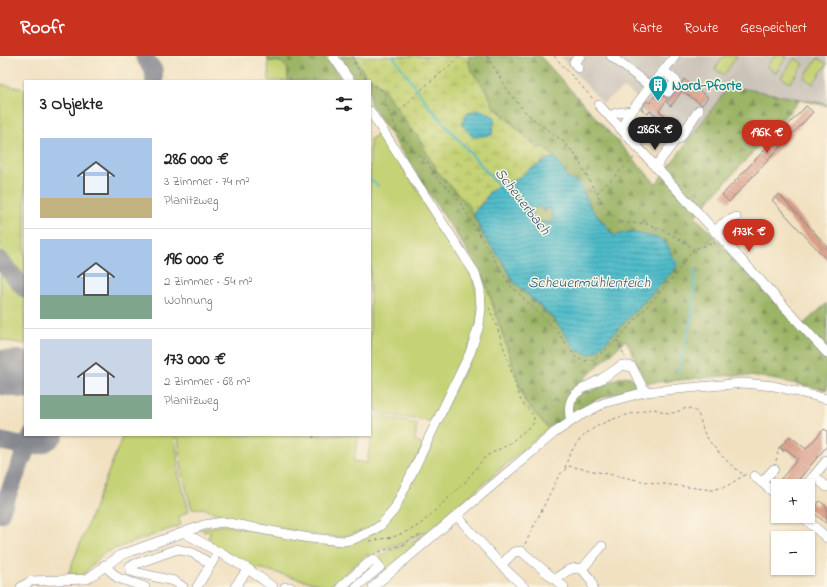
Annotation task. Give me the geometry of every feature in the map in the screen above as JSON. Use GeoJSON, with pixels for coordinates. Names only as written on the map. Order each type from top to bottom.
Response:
{"type":"FeatureCollection","features":[{"type":"Feature","properties":{"kind":"street"},"geometry":{"type":"LineString","coordinates":[[333,56],[349,80]]}},
{"type":"Feature","properties":{"kind":"street"},"geometry":{"type":"LineString","coordinates":[[578,68],[574,62],[580,56]]}},
{"type":"Feature","properties":{"kind":"street"},"geometry":{"type":"LineString","coordinates":[[611,56],[669,91],[676,81],[664,71]]}},
{"type":"Feature","properties":{"kind":"street"},"geometry":{"type":"LineString","coordinates":[[622,129],[622,125],[640,100],[675,56]]}},
{"type":"Feature","properties":{"kind":"street"},"geometry":{"type":"LineString","coordinates":[[599,106],[622,129],[827,353]]}},
{"type":"Feature","properties":{"kind":"street"},"geometry":{"type":"LineString","coordinates":[[656,167],[674,142],[680,138],[699,110]]}},
{"type":"Feature","properties":{"kind":"street"},"geometry":{"type":"LineString","coordinates":[[612,119],[612,115],[616,113],[632,112]]}},
{"type":"Feature","properties":{"kind":"street"},"geometry":{"type":"LineString","coordinates":[[21,587],[31,581],[42,584],[87,579],[104,565],[121,555],[185,533],[204,524],[223,522],[309,538],[344,541],[363,535],[381,525],[394,510],[470,353],[480,325],[481,299],[475,272],[371,113]]}},
{"type":"Feature","properties":{"kind":"street"},"geometry":{"type":"LineString","coordinates":[[634,143],[649,123],[674,142]]}},
{"type":"Feature","properties":{"kind":"street"},"geometry":{"type":"LineString","coordinates":[[715,232],[722,224],[736,217]]}},
{"type":"Feature","properties":{"kind":"street"},"geometry":{"type":"LineString","coordinates":[[571,421],[568,409],[572,398],[578,390],[601,379],[622,365],[632,367],[645,392]]}},
{"type":"Feature","properties":{"kind":"street"},"geometry":{"type":"LineString","coordinates":[[373,587],[554,433],[571,421],[604,403],[645,392],[743,383],[774,386],[827,399]]}},
{"type":"Feature","properties":{"kind":"street"},"geometry":{"type":"LineString","coordinates":[[811,479],[827,460]]}},
{"type":"Feature","properties":{"kind":"street"},"geometry":{"type":"LineString","coordinates":[[762,482],[774,469]]}},
{"type":"Feature","properties":{"kind":"street"},"geometry":{"type":"LineString","coordinates":[[749,475],[762,482],[771,490]]}},
{"type":"Feature","properties":{"kind":"street"},"geometry":{"type":"LineString","coordinates":[[814,476],[827,487]]}},
{"type":"Feature","properties":{"kind":"street"},"geometry":{"type":"LineString","coordinates":[[457,516],[500,566],[524,587]]}},
{"type":"Feature","properties":{"kind":"street"},"geometry":{"type":"LineString","coordinates":[[810,523],[827,538]]}},
{"type":"Feature","properties":{"kind":"street"},"geometry":{"type":"LineString","coordinates":[[185,533],[248,569],[272,587]]}},
{"type":"Feature","properties":{"kind":"street"},"geometry":{"type":"LineString","coordinates":[[582,569],[602,546]]}},
{"type":"Feature","properties":{"kind":"street"},"geometry":{"type":"LineString","coordinates":[[184,587],[174,581],[130,571],[130,566],[177,549],[193,553],[211,564]]}},
{"type":"Feature","properties":{"kind":"street"},"geometry":{"type":"LineString","coordinates":[[500,566],[514,552],[521,551],[564,587]]}},
{"type":"Feature","properties":{"kind":"street"},"geometry":{"type":"LineString","coordinates":[[197,587],[211,567],[211,564],[218,553]]}},
{"type":"Feature","properties":{"kind":"street"},"geometry":{"type":"LineString","coordinates":[[341,587],[374,559],[380,567],[356,587]]}},
{"type":"Feature","properties":{"kind":"street"},"geometry":{"type":"LineString","coordinates":[[104,565],[118,578],[145,587]]}},
{"type":"Feature","properties":{"kind":"street"},"geometry":{"type":"LineString","coordinates":[[555,579],[568,570],[576,567],[582,569],[591,580],[593,587]]}},
{"type":"Feature","properties":{"kind":"street"},"geometry":{"type":"LineString","coordinates":[[235,587],[248,569]]}},
{"type":"Feature","properties":{"kind":"street"},"geometry":{"type":"LineString","coordinates":[[285,587],[290,587]]}},
{"type":"Feature","properties":{"kind":"path"},"geometry":{"type":"LineString","coordinates":[[352,56],[359,72],[368,80]]}},
{"type":"Feature","properties":{"kind":"path"},"geometry":{"type":"LineString","coordinates":[[391,120],[415,95],[461,56]]}},
{"type":"Feature","properties":{"kind":"path"},"geometry":{"type":"LineString","coordinates":[[487,56],[507,89],[531,118],[554,133],[574,155],[597,193],[614,217],[620,222],[650,224],[677,238],[693,249]]}},
{"type":"Feature","properties":{"kind":"path"},"geometry":{"type":"LineString","coordinates":[[554,56],[599,106]]}},
{"type":"Feature","properties":{"kind":"path"},"geometry":{"type":"LineString","coordinates":[[371,82],[380,88],[385,94],[385,104],[391,120],[417,154],[427,160],[434,176],[456,196],[510,285],[557,331],[576,358],[583,361],[590,361],[596,358],[617,340],[674,276],[693,249],[724,241]]}},
{"type":"Feature","properties":{"kind":"path"},"geometry":{"type":"LineString","coordinates":[[597,193],[641,151]]}},
{"type":"Feature","properties":{"kind":"path"},"geometry":{"type":"LineString","coordinates":[[368,542],[393,537],[413,529],[423,522],[465,482],[486,456],[510,444],[534,423],[534,416],[521,401],[497,327],[486,301],[481,299]]}},
{"type":"Feature","properties":{"kind":"path"},"geometry":{"type":"LineString","coordinates":[[617,340],[630,366]]}},
{"type":"Feature","properties":{"kind":"path"},"geometry":{"type":"LineString","coordinates":[[521,551],[533,532],[559,475],[565,468],[569,456],[580,439],[586,432],[612,418],[651,409],[672,413],[685,408],[691,408],[699,417],[709,442],[749,475],[727,486],[712,490],[647,482],[569,466],[565,468]]}},
{"type":"Feature","properties":{"kind":"path"},"geometry":{"type":"LineString","coordinates":[[774,469],[779,447],[784,452]]}},
{"type":"Feature","properties":{"kind":"path"},"geometry":{"type":"LineString","coordinates":[[374,559],[379,552],[405,544]]}},
{"type":"Feature","properties":{"kind":"shaded area"},"geometry":{"type":"Polygon","coordinates":[[[560,56],[827,56],[827,104],[730,86],[687,143],[638,109],[643,102],[624,88],[603,103],[560,56]]]}},
{"type":"Feature","properties":{"kind":"green space"},"geometry":{"type":"Polygon","coordinates":[[[267,56],[325,56],[342,80],[288,80],[288,69],[281,62],[268,61],[267,56]]]}},
{"type":"Feature","properties":{"kind":"green space"},"geometry":{"type":"Polygon","coordinates":[[[340,56],[355,56],[366,77],[382,86],[417,135],[437,171],[469,206],[485,238],[501,259],[514,282],[554,320],[582,353],[596,352],[676,267],[667,244],[615,236],[591,208],[580,185],[568,179],[553,155],[538,149],[493,106],[487,91],[472,72],[467,61],[470,56],[540,56],[656,184],[729,86],[827,104],[827,106],[800,100],[695,216],[799,328],[827,303],[827,390],[761,377],[734,375],[646,383],[626,340],[584,379],[588,392],[626,376],[634,379],[640,386],[597,399],[548,428],[525,402],[483,275],[371,105],[371,80],[355,80],[340,56]]]}},
{"type":"Feature","properties":{"kind":"green space"},"geometry":{"type":"Polygon","coordinates":[[[355,56],[470,56],[468,61],[472,72],[487,91],[493,106],[538,149],[543,147],[556,159],[548,158],[532,169],[528,170],[520,177],[498,186],[473,213],[473,216],[469,206],[437,171],[417,135],[410,128],[382,86],[366,77],[355,56]]]}},
{"type":"Feature","properties":{"kind":"green space"},"geometry":{"type":"Polygon","coordinates":[[[724,56],[737,56],[724,75],[715,69],[724,56]]]}},
{"type":"Feature","properties":{"kind":"green space"},"geometry":{"type":"Polygon","coordinates":[[[774,56],[787,56],[776,73],[767,67],[774,56]]]}},
{"type":"Feature","properties":{"kind":"green space"},"geometry":{"type":"Polygon","coordinates":[[[795,58],[804,64],[790,83],[781,77],[795,58]]]}},
{"type":"Feature","properties":{"kind":"green space"},"geometry":{"type":"Polygon","coordinates":[[[818,58],[827,64],[813,84],[804,77],[818,58]]]}},
{"type":"Feature","properties":{"kind":"green space"},"geometry":{"type":"Polygon","coordinates":[[[268,61],[281,62],[288,69],[288,80],[269,80],[268,61]]]}},
{"type":"Feature","properties":{"kind":"green space"},"geometry":{"type":"Polygon","coordinates":[[[0,84],[24,89],[24,276],[0,248],[0,84]]]}},
{"type":"Feature","properties":{"kind":"green space"},"geometry":{"type":"Polygon","coordinates":[[[381,133],[470,272],[474,282],[478,303],[478,314],[472,341],[434,422],[378,413],[377,409],[371,408],[371,138],[381,133]]]}},
{"type":"Feature","properties":{"kind":"green space"},"geometry":{"type":"Polygon","coordinates":[[[537,206],[544,210],[547,208],[550,209],[554,220],[549,223],[542,222],[536,226],[531,222],[529,217],[537,206]]]}},
{"type":"Feature","properties":{"kind":"green space"},"geometry":{"type":"Polygon","coordinates":[[[3,274],[24,299],[24,344],[0,340],[0,275],[3,274]]]}},
{"type":"Feature","properties":{"kind":"green space"},"geometry":{"type":"Polygon","coordinates":[[[483,275],[525,402],[548,428],[429,531],[410,538],[405,542],[378,550],[370,560],[368,554],[329,587],[259,568],[256,572],[208,542],[210,531],[204,532],[201,529],[223,525],[337,545],[378,531],[474,353],[483,325],[480,279],[483,275]]]}},
{"type":"Feature","properties":{"kind":"green space"},"geometry":{"type":"Polygon","coordinates":[[[378,416],[417,424],[415,442],[420,443],[422,447],[388,513],[372,527],[345,537],[326,537],[230,519],[203,508],[192,509],[182,474],[178,436],[359,436],[354,461],[367,463],[375,418],[378,416]]]}},
{"type":"Feature","properties":{"kind":"green space"},"geometry":{"type":"Polygon","coordinates":[[[123,436],[175,436],[179,475],[189,511],[179,517],[181,525],[103,553],[82,576],[68,574],[123,436]]]}},
{"type":"Feature","properties":{"kind":"green space"},"geometry":{"type":"Polygon","coordinates":[[[423,536],[383,574],[377,557],[378,556],[423,536]]]}},
{"type":"Feature","properties":{"kind":"water"},"geometry":{"type":"Polygon","coordinates":[[[481,110],[495,117],[492,135],[473,137],[462,125],[467,113],[481,110]]]}},
{"type":"Feature","properties":{"kind":"water","name":"Scheuermühlenteich"},"geometry":{"type":"Polygon","coordinates":[[[553,158],[556,159],[568,179],[577,182],[580,185],[591,208],[614,236],[628,232],[655,237],[662,240],[667,244],[677,267],[596,352],[589,354],[577,351],[554,319],[514,282],[501,259],[485,238],[473,213],[486,200],[489,192],[515,179],[529,169],[532,169],[553,158]],[[537,206],[529,217],[534,224],[538,225],[542,222],[549,223],[554,220],[550,209],[547,208],[544,210],[537,206]]]}},
{"type":"Feature","properties":{"kind":"building"},"geometry":{"type":"Polygon","coordinates":[[[684,79],[708,97],[702,105],[682,91],[671,106],[667,103],[684,79]]]}},
{"type":"Feature","properties":{"kind":"building","name":"Nord-Pforte"},"geometry":{"type":"Polygon","coordinates":[[[660,88],[664,97],[668,98],[659,111],[666,116],[663,120],[650,111],[648,114],[641,109],[647,101],[650,103],[660,88]]]}},
{"type":"Feature","properties":{"kind":"building"},"geometry":{"type":"Polygon","coordinates":[[[806,106],[813,112],[729,202],[722,195],[806,106]]]}},
{"type":"Feature","properties":{"kind":"building"},"geometry":{"type":"Polygon","coordinates":[[[779,194],[827,246],[827,260],[772,200],[779,194]]]}},
{"type":"Feature","properties":{"kind":"building"},"geometry":{"type":"Polygon","coordinates":[[[824,429],[827,431],[827,446],[799,479],[781,479],[798,459],[786,449],[785,451],[780,447],[790,436],[806,449],[824,429]]]}},
{"type":"Feature","properties":{"kind":"building"},"geometry":{"type":"Polygon","coordinates":[[[820,501],[827,507],[827,524],[815,514],[815,505],[816,506],[820,501]]]}},
{"type":"Feature","properties":{"kind":"waterway","name":"Scheuerbach"},"geometry":{"type":"LineString","coordinates":[[393,56],[428,105],[501,188]]}},
{"type":"Feature","properties":{"kind":"waterway"},"geometry":{"type":"LineString","coordinates":[[371,180],[378,186]]}},
{"type":"Feature","properties":{"kind":"waterway","name":"Scheuerbach"},"geometry":{"type":"LineString","coordinates":[[672,261],[680,261]]}},
{"type":"Feature","properties":{"kind":"waterway","name":"Scheuerbach"},"geometry":{"type":"LineString","coordinates":[[677,373],[688,334],[692,310],[694,297],[694,269]]}},
{"type":"Feature","properties":{"kind":"taxiway"},"geometry":{"type":"LineString","coordinates":[[144,56],[154,71],[154,80]]}},
{"type":"Feature","properties":{"kind":"taxiway"},"geometry":{"type":"LineString","coordinates":[[0,260],[24,288]]}},
{"type":"Feature","properties":{"kind":"taxiway"},"geometry":{"type":"LineString","coordinates":[[0,361],[18,359],[24,361]]}},
{"type":"Feature","properties":{"kind":"taxiway"},"geometry":{"type":"LineString","coordinates":[[0,372],[12,376],[24,386]]}},
{"type":"Feature","properties":{"kind":"taxiway"},"geometry":{"type":"LineString","coordinates":[[0,514],[32,436]]}},
{"type":"Feature","properties":{"kind":"taxiway"},"geometry":{"type":"LineString","coordinates":[[0,441],[22,446],[36,446],[49,441],[54,436]]}},
{"type":"Feature","properties":{"kind":"runway"},"geometry":{"type":"LineString","coordinates":[[0,372],[24,376]]}},
{"type":"Feature","properties":{"kind":"place","name":"Nord-Pforte"},"geometry":{"type":"Point","coordinates":[658,102]}}]}
